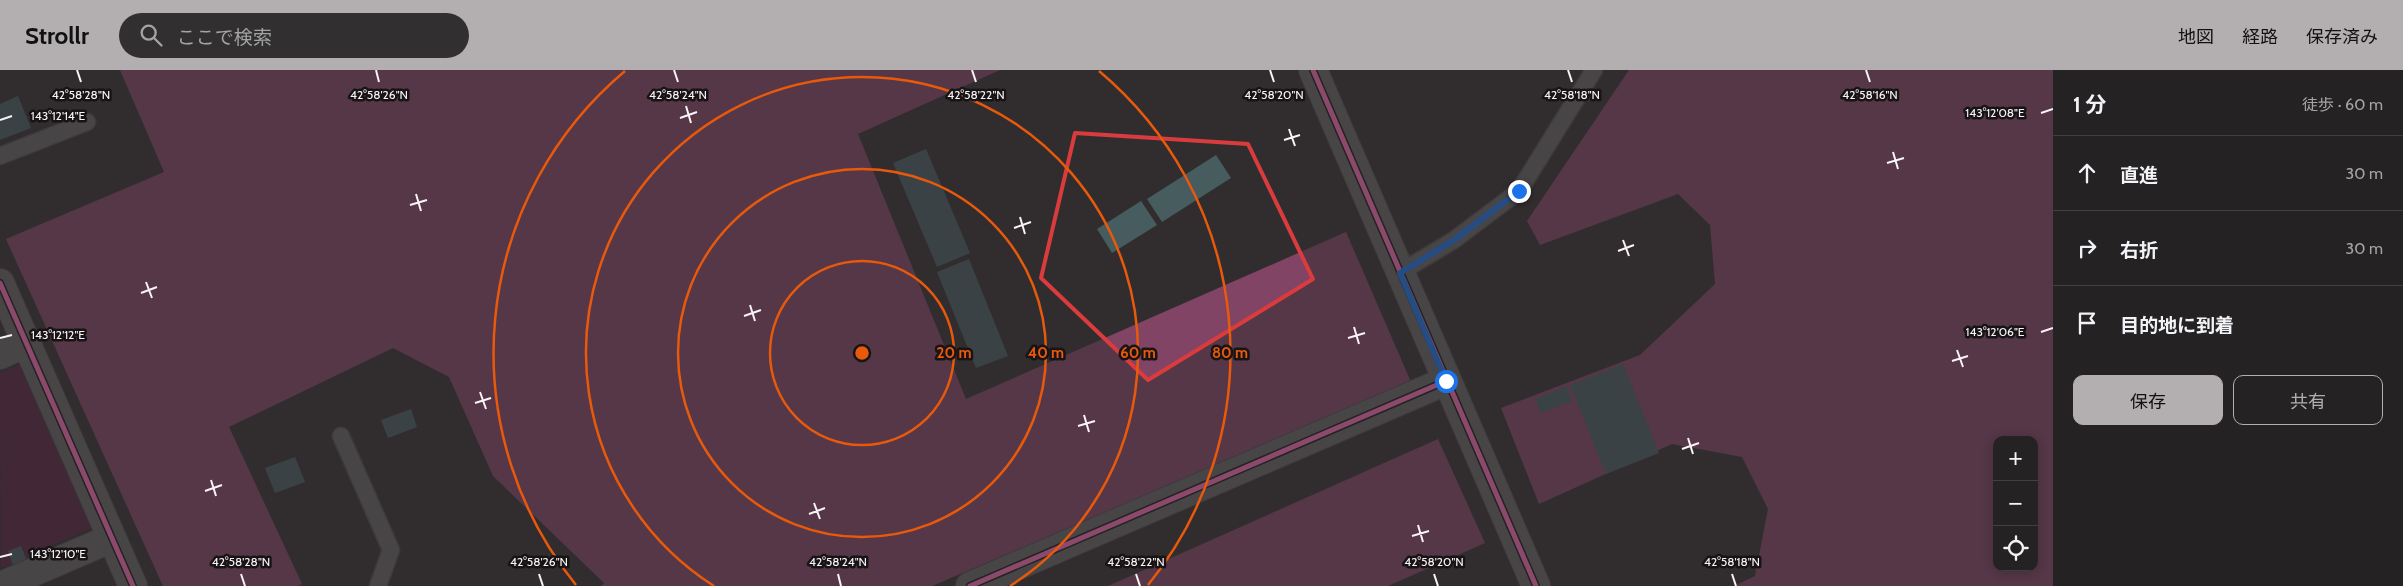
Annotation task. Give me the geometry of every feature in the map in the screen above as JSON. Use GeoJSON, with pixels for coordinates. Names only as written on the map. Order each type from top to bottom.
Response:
{"type":"FeatureCollection","features":[{"type":"Feature","properties":{"kind":"street"},"geometry":{"type":"LineString","coordinates":[[1313,70],[1536,586]]}},
{"type":"Feature","properties":{"kind":"street"},"geometry":{"type":"LineString","coordinates":[[0,283],[133,586]]}},
{"type":"Feature","properties":{"kind":"street"},"geometry":{"type":"LineString","coordinates":[[0,355],[26,343]]}},
{"type":"Feature","properties":{"kind":"street"},"geometry":{"type":"LineString","coordinates":[[970,586],[1446,381]]}},
{"type":"Feature","properties":{"kind":"street"},"geometry":{"type":"LineString","coordinates":[[1,586],[112,538]]}},
{"type":"Feature","properties":{"kind":"lane"},"geometry":{"type":"LineString","coordinates":[[1400,273],[1454,240],[1519,191],[1594,70]]}},
{"type":"Feature","properties":{"kind":"lane"},"geometry":{"type":"LineString","coordinates":[[0,156],[87,122]]}},
{"type":"Feature","properties":{"kind":"lane"},"geometry":{"type":"LineString","coordinates":[[340,436],[391,550],[378,586]]}},
{"type":"Feature","properties":{"kind":"highlighted area"},"geometry":{"type":"Polygon","coordinates":[[[1075,133],[1248,144],[1313,279],[1148,380],[1041,278],[1075,133]]]}},
{"type":"Feature","properties":{"kind":"shaded area"},"geometry":{"type":"Polygon","coordinates":[[[120,70],[1000,70],[858,134],[966,399],[1346,232],[1411,382],[932,586],[601,586],[604,583],[493,476],[449,377],[393,348],[229,427],[302,584],[298,586],[163,586],[6,239],[164,172],[120,70]]]}},
{"type":"Feature","properties":{"kind":"shaded area"},"geometry":{"type":"Polygon","coordinates":[[[1629,70],[2053,70],[2053,586],[1734,586],[1755,576],[1768,509],[1742,457],[1672,444],[1539,504],[1501,408],[1640,355],[1715,284],[1710,225],[1678,194],[1540,245],[1527,221],[1629,70]]]}},
{"type":"Feature","properties":{"kind":"shaded area"},"geometry":{"type":"Polygon","coordinates":[[[19,365],[91,528],[1,568],[0,373],[19,365]]]}},
{"type":"Feature","properties":{"kind":"shaded area"},"geometry":{"type":"Polygon","coordinates":[[[1438,439],[1485,543],[1388,586],[1108,586],[1438,439]]]}},
{"type":"Feature","properties":{"kind":"building"},"geometry":{"type":"Polygon","coordinates":[[[18,96],[31,128],[0,140],[0,104],[18,96]]]}},
{"type":"Feature","properties":{"kind":"building"},"geometry":{"type":"Polygon","coordinates":[[[926,149],[970,253],[937,267],[893,163],[926,149]]]}},
{"type":"Feature","properties":{"kind":"building"},"geometry":{"type":"Polygon","coordinates":[[[1216,155],[1231,178],[1162,222],[1147,199],[1216,155]]]}},
{"type":"Feature","properties":{"kind":"building"},"geometry":{"type":"Polygon","coordinates":[[[1141,201],[1157,225],[1112,253],[1097,229],[1141,201]]]}},
{"type":"Feature","properties":{"kind":"building"},"geometry":{"type":"Polygon","coordinates":[[[969,259],[1008,356],[976,368],[937,272],[969,259]]]}},
{"type":"Feature","properties":{"kind":"building"},"geometry":{"type":"Polygon","coordinates":[[[1623,364],[1659,453],[1606,474],[1570,385],[1623,364]]]}},
{"type":"Feature","properties":{"kind":"building"},"geometry":{"type":"Polygon","coordinates":[[[1567,386],[1572,401],[1541,413],[1535,399],[1567,386]]]}},
{"type":"Feature","properties":{"kind":"building"},"geometry":{"type":"Polygon","coordinates":[[[411,409],[417,427],[388,438],[381,420],[411,409]]]}},
{"type":"Feature","properties":{"kind":"building"},"geometry":{"type":"Polygon","coordinates":[[[295,457],[305,482],[275,493],[265,468],[295,457]]]}},
{"type":"Feature","properties":{"kind":"building"},"geometry":{"type":"Polygon","coordinates":[[[21,546],[32,573],[18,579],[8,551],[21,546]]]}},
{"type":"Feature","properties":{"kind":"cycle path"},"geometry":{"type":"LineString","coordinates":[[1313,70],[1536,586]]}},
{"type":"Feature","properties":{"kind":"cycle path"},"geometry":{"type":"LineString","coordinates":[[0,283],[133,586]]}},
{"type":"Feature","properties":{"kind":"cycle path"},"geometry":{"type":"LineString","coordinates":[[970,586],[1446,381]]}},
{"type":"Feature","properties":{"kind":"route"},"geometry":{"type":"LineString","coordinates":[[1446,381],[1400,273],[1454,240],[1519,191]]}}]}
